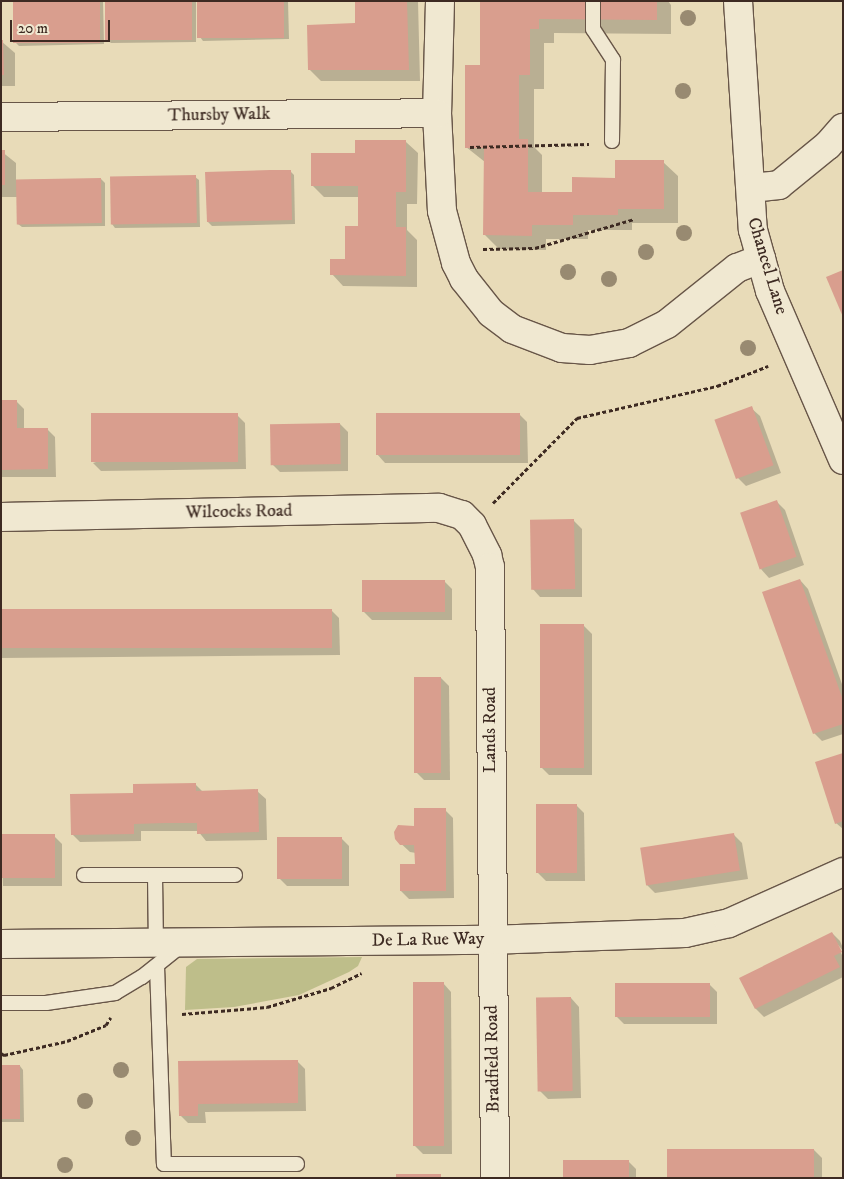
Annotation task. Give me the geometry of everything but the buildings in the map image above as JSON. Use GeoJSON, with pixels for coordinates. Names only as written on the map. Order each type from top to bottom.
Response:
{"type":"FeatureCollection","features":[{"type":"Feature","properties":{"kind":"street"},"geometry":{"type":"LineString","coordinates":[[440,1],[437,113],[442,211],[451,249],[464,279],[477,297],[512,329],[562,348],[590,350],[648,336],[737,268],[761,260]]}},
{"type":"Feature","properties":{"kind":"street","name":"Chancel Lane"},"geometry":{"type":"LineString","coordinates":[[738,1],[753,230],[770,291],[843,460]]}},
{"type":"Feature","properties":{"kind":"street","name":"Thursby Walk"},"geometry":{"type":"LineString","coordinates":[[1,117],[437,113]]}},
{"type":"Feature","properties":{"kind":"street"},"geometry":{"type":"LineString","coordinates":[[751,188],[779,185],[828,145],[843,128]]}},
{"type":"Feature","properties":{"kind":"street","name":"Wilcocks Road"},"geometry":{"type":"LineString","coordinates":[[1,517],[439,508],[462,515],[472,525]]}},
{"type":"Feature","properties":{"kind":"street","name":"Lands Road"},"geometry":{"type":"LineString","coordinates":[[472,525],[487,555],[490,567],[492,940]]}},
{"type":"Feature","properties":{"kind":"street","name":"De La Rue Way"},"geometry":{"type":"LineString","coordinates":[[1,944],[157,954],[185,943],[492,940],[685,934],[729,923],[843,872]]}},
{"type":"Feature","properties":{"kind":"street","name":"Bradfield Road"},"geometry":{"type":"LineString","coordinates":[[492,940],[495,1178]]}},
{"type":"Feature","properties":{"kind":"lane"},"geometry":{"type":"LineString","coordinates":[[593,1],[593,28],[613,60],[612,141]]}},
{"type":"Feature","properties":{"kind":"lane"},"geometry":{"type":"LineString","coordinates":[[84,875],[235,875]]}},
{"type":"Feature","properties":{"kind":"lane"},"geometry":{"type":"LineString","coordinates":[[155,875],[164,1164],[297,1164]]}},
{"type":"Feature","properties":{"kind":"lane"},"geometry":{"type":"LineString","coordinates":[[1,1003],[46,1003],[115,993],[130,984],[157,954]]}},
{"type":"Feature","properties":{"kind":"path"},"geometry":{"type":"LineString","coordinates":[[460,148],[612,141]]}},
{"type":"Feature","properties":{"kind":"path"},"geometry":{"type":"LineString","coordinates":[[451,249],[535,248],[634,219]]}},
{"type":"Feature","properties":{"kind":"path"},"geometry":{"type":"LineString","coordinates":[[472,525],[577,418],[717,386],[797,354]]}},
{"type":"Feature","properties":{"kind":"path"},"geometry":{"type":"LineString","coordinates":[[160,1015],[267,1007],[298,1000],[382,963],[394,941]]}},
{"type":"Feature","properties":{"kind":"path"},"geometry":{"type":"LineString","coordinates":[[2,1054],[67,1041],[106,1025],[130,984]]}},
{"type":"Feature","properties":{"kind":"green space"},"geometry":{"type":"Polygon","coordinates":[[[362,957],[358,966],[349,972],[299,995],[234,1007],[185,1010],[186,967],[197,959],[362,957]]]}}]}
